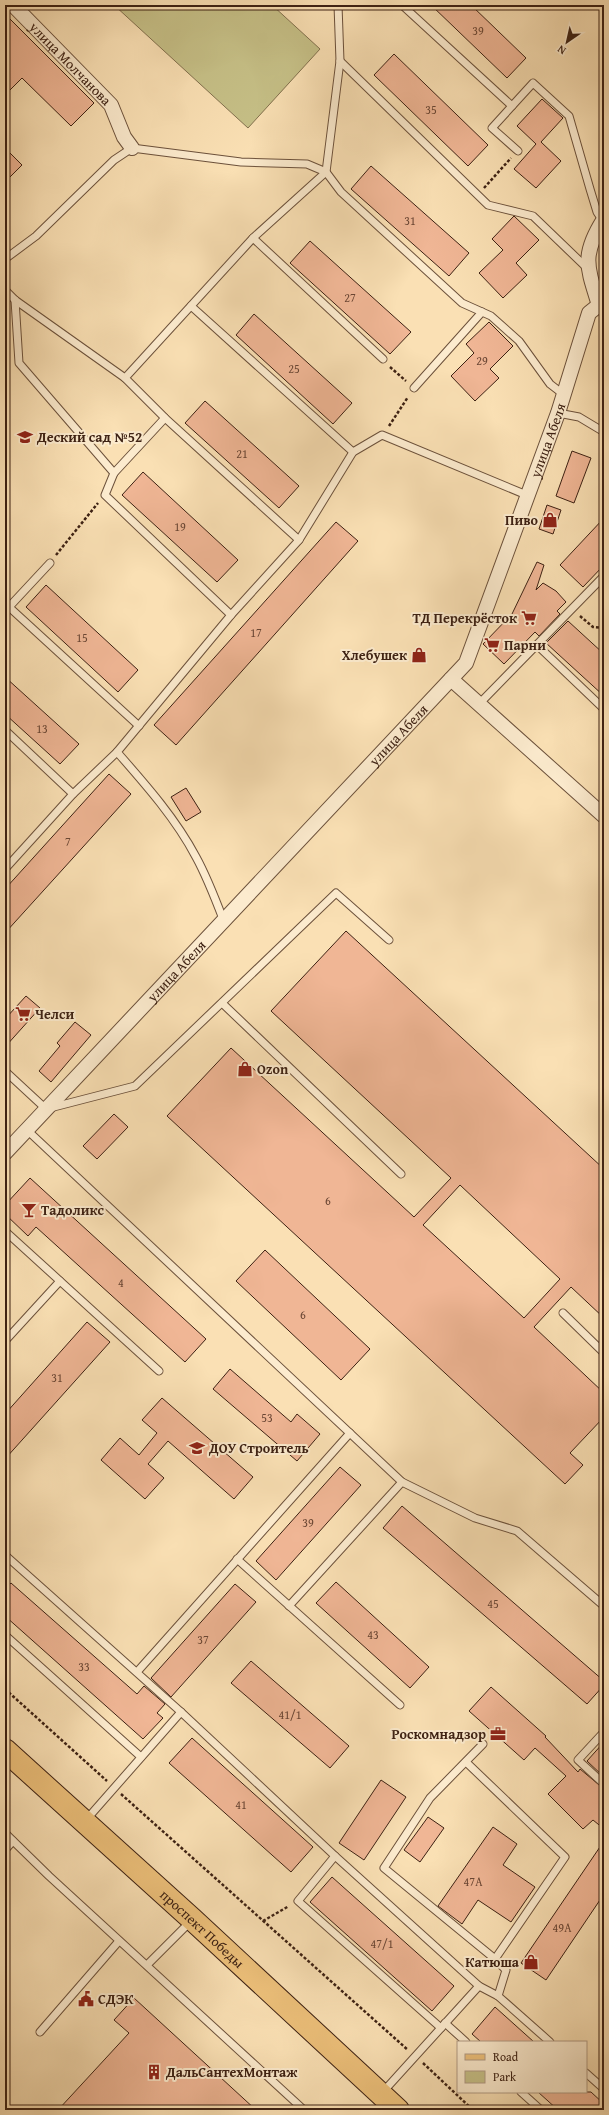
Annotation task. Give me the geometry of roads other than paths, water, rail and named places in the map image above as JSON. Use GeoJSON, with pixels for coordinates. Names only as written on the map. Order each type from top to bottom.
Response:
{"type":"FeatureCollection","features":[{"type":"Feature","properties":{"kind":"main road","name":"проспект Победы"},"geometry":{"type":"LineString","coordinates":[[5,1750],[192,1919],[398,2110]]}},
{"type":"Feature","properties":{"kind":"street","name":"улица Молчанова"},"geometry":{"type":"LineString","coordinates":[[13,5],[110,105],[124,137],[132,148]]}},
{"type":"Feature","properties":{"kind":"street","name":"улица Абеля"},"geometry":{"type":"LineString","coordinates":[[5,1153],[223,919],[466,663],[529,496],[558,413],[588,313],[601,305],[587,268],[588,251],[603,220]]}},
{"type":"Feature","properties":{"kind":"street"},"geometry":{"type":"LineString","coordinates":[[451,679],[604,816]]}},
{"type":"Feature","properties":{"kind":"lane"},"geometry":{"type":"LineString","coordinates":[[125,378],[253,238],[326,172],[340,61],[338,5]]}},
{"type":"Feature","properties":{"kind":"lane"},"geometry":{"type":"LineString","coordinates":[[402,5],[512,106]]}},
{"type":"Feature","properties":{"kind":"lane"},"geometry":{"type":"LineString","coordinates":[[340,61],[488,205],[533,216],[587,268]]}},
{"type":"Feature","properties":{"kind":"lane"},"geometry":{"type":"LineString","coordinates":[[518,151],[492,128],[534,83],[569,116],[597,212],[603,220]]}},
{"type":"Feature","properties":{"kind":"lane"},"geometry":{"type":"LineString","coordinates":[[5,259],[36,236],[114,160],[132,148],[241,162],[306,164],[326,172],[341,192],[462,303],[491,316],[519,341],[550,384],[563,394]]}},
{"type":"Feature","properties":{"kind":"lane"},"geometry":{"type":"LineString","coordinates":[[253,238],[383,359]]}},
{"type":"Feature","properties":{"kind":"lane"},"geometry":{"type":"LineString","coordinates":[[5,290],[15,300],[125,378],[164,418],[299,540]]}},
{"type":"Feature","properties":{"kind":"lane"},"geometry":{"type":"LineString","coordinates":[[15,300],[19,363],[114,473]]}},
{"type":"Feature","properties":{"kind":"lane"},"geometry":{"type":"LineString","coordinates":[[191,306],[353,452]]}},
{"type":"Feature","properties":{"kind":"lane"},"geometry":{"type":"LineString","coordinates":[[414,388],[482,312]]}},
{"type":"Feature","properties":{"kind":"lane"},"geometry":{"type":"LineString","coordinates":[[558,413],[579,418],[604,432]]}},
{"type":"Feature","properties":{"kind":"lane"},"geometry":{"type":"LineString","coordinates":[[164,418],[114,473],[105,495],[231,615]]}},
{"type":"Feature","properties":{"kind":"lane"},"geometry":{"type":"LineString","coordinates":[[5,869],[73,794],[117,752],[231,615],[299,540],[353,452],[382,435],[529,496]]}},
{"type":"Feature","properties":{"kind":"lane"},"geometry":{"type":"LineString","coordinates":[[50,563],[10,607],[139,726]]}},
{"type":"Feature","properties":{"kind":"lane"},"geometry":{"type":"LineString","coordinates":[[479,704],[604,576]]}},
{"type":"Feature","properties":{"kind":"lane"},"geometry":{"type":"LineString","coordinates":[[537,645],[604,709]]}},
{"type":"Feature","properties":{"kind":"lane"},"geometry":{"type":"LineString","coordinates":[[5,730],[73,794]]}},
{"type":"Feature","properties":{"kind":"lane"},"geometry":{"type":"LineString","coordinates":[[117,752],[145,785],[181,832],[197,858],[223,919]]}},
{"type":"Feature","properties":{"kind":"lane"},"geometry":{"type":"LineString","coordinates":[[5,1071],[46,1109],[135,1086],[336,893],[389,940]]}},
{"type":"Feature","properties":{"kind":"lane"},"geometry":{"type":"LineString","coordinates":[[222,1003],[401,1174]]}},
{"type":"Feature","properties":{"kind":"lane"},"geometry":{"type":"LineString","coordinates":[[27,1130],[402,1482],[475,1518],[517,1531],[604,1606]]}},
{"type":"Feature","properties":{"kind":"lane"},"geometry":{"type":"LineString","coordinates":[[5,1231],[159,1370]]}},
{"type":"Feature","properties":{"kind":"lane"},"geometry":{"type":"LineString","coordinates":[[5,1341],[60,1281]]}},
{"type":"Feature","properties":{"kind":"lane"},"geometry":{"type":"LineString","coordinates":[[562,1313],[604,1353]]}},
{"type":"Feature","properties":{"kind":"lane"},"geometry":{"type":"LineString","coordinates":[[137,1672],[350,1433]]}},
{"type":"Feature","properties":{"kind":"lane"},"geometry":{"type":"LineString","coordinates":[[289,1606],[402,1482]]}},
{"type":"Feature","properties":{"kind":"lane"},"geometry":{"type":"LineString","coordinates":[[5,1555],[181,1712],[335,1856],[479,1986],[498,1996],[549,2041]]}},
{"type":"Feature","properties":{"kind":"lane"},"geometry":{"type":"LineString","coordinates":[[237,1559],[400,1706]]}},
{"type":"Feature","properties":{"kind":"lane"},"geometry":{"type":"LineString","coordinates":[[5,1635],[141,1757]]}},
{"type":"Feature","properties":{"kind":"lane"},"geometry":{"type":"LineString","coordinates":[[84,1822],[181,1712]]}},
{"type":"Feature","properties":{"kind":"lane"},"geometry":{"type":"LineString","coordinates":[[604,1732],[578,1760],[604,1784]]}},
{"type":"Feature","properties":{"kind":"lane"},"geometry":{"type":"LineString","coordinates":[[483,1744],[430,1798],[384,1868],[495,1959],[506,1970],[498,1996]]}},
{"type":"Feature","properties":{"kind":"lane"},"geometry":{"type":"LineString","coordinates":[[466,1762],[565,1857],[495,1959]]}},
{"type":"Feature","properties":{"kind":"lane"},"geometry":{"type":"LineString","coordinates":[[5,1833],[119,1941],[147,1964],[304,2110]]}},
{"type":"Feature","properties":{"kind":"lane"},"geometry":{"type":"LineString","coordinates":[[5,1850],[13,1841]]}},
{"type":"Feature","properties":{"kind":"lane"},"geometry":{"type":"LineString","coordinates":[[335,1856],[298,1901],[443,2026],[465,2041]]}},
{"type":"Feature","properties":{"kind":"lane"},"geometry":{"type":"LineString","coordinates":[[147,1964],[192,1919]]}},
{"type":"Feature","properties":{"kind":"lane"},"geometry":{"type":"LineString","coordinates":[[40,2032],[119,1941]]}},
{"type":"Feature","properties":{"kind":"lane"},"geometry":{"type":"LineString","coordinates":[[381,2094],[479,1986]]}},
{"type":"Feature","properties":{"kind":"lane"},"geometry":{"type":"LineString","coordinates":[[587,2074],[604,2089]]}},
{"type":"Feature","properties":{"kind":"lane"},"geometry":{"type":"LineString","coordinates":[[522,2093],[541,2110]]}},
{"type":"Feature","properties":{"kind":"place","name":"Деский сад №52"},"geometry":{"type":"Point","coordinates":[25,437]}},
{"type":"Feature","properties":{"kind":"place","name":"Пиво"},"geometry":{"type":"Point","coordinates":[550,520]}},
{"type":"Feature","properties":{"kind":"place","name":"ТД Перекрёсток"},"geometry":{"type":"Point","coordinates":[529,618]}},
{"type":"Feature","properties":{"kind":"place","name":"Парни"},"geometry":{"type":"Point","coordinates":[492,645]}},
{"type":"Feature","properties":{"kind":"place","name":"Хлебушек"},"geometry":{"type":"Point","coordinates":[419,655]}},
{"type":"Feature","properties":{"kind":"place","name":"Челси"},"geometry":{"type":"Point","coordinates":[23,1014]}},
{"type":"Feature","properties":{"kind":"place","name":"Ozon"},"geometry":{"type":"Point","coordinates":[245,1069]}},
{"type":"Feature","properties":{"kind":"place","name":"Тадоликс"},"geometry":{"type":"Point","coordinates":[29,1210]}},
{"type":"Feature","properties":{"kind":"place","name":"ДОУ Строитель"},"geometry":{"type":"Point","coordinates":[197,1448]}},
{"type":"Feature","properties":{"kind":"place","name":"Роскомнадзор"},"geometry":{"type":"Point","coordinates":[498,1734]}},
{"type":"Feature","properties":{"kind":"place","name":"Катюша"},"geometry":{"type":"Point","coordinates":[531,1962]}},
{"type":"Feature","properties":{"kind":"place","name":"СДЭК"},"geometry":{"type":"Point","coordinates":[86,1999]}},
{"type":"Feature","properties":{"kind":"place","name":"ДальСантехМонтаж"},"geometry":{"type":"Point","coordinates":[154,2072]}}]}
